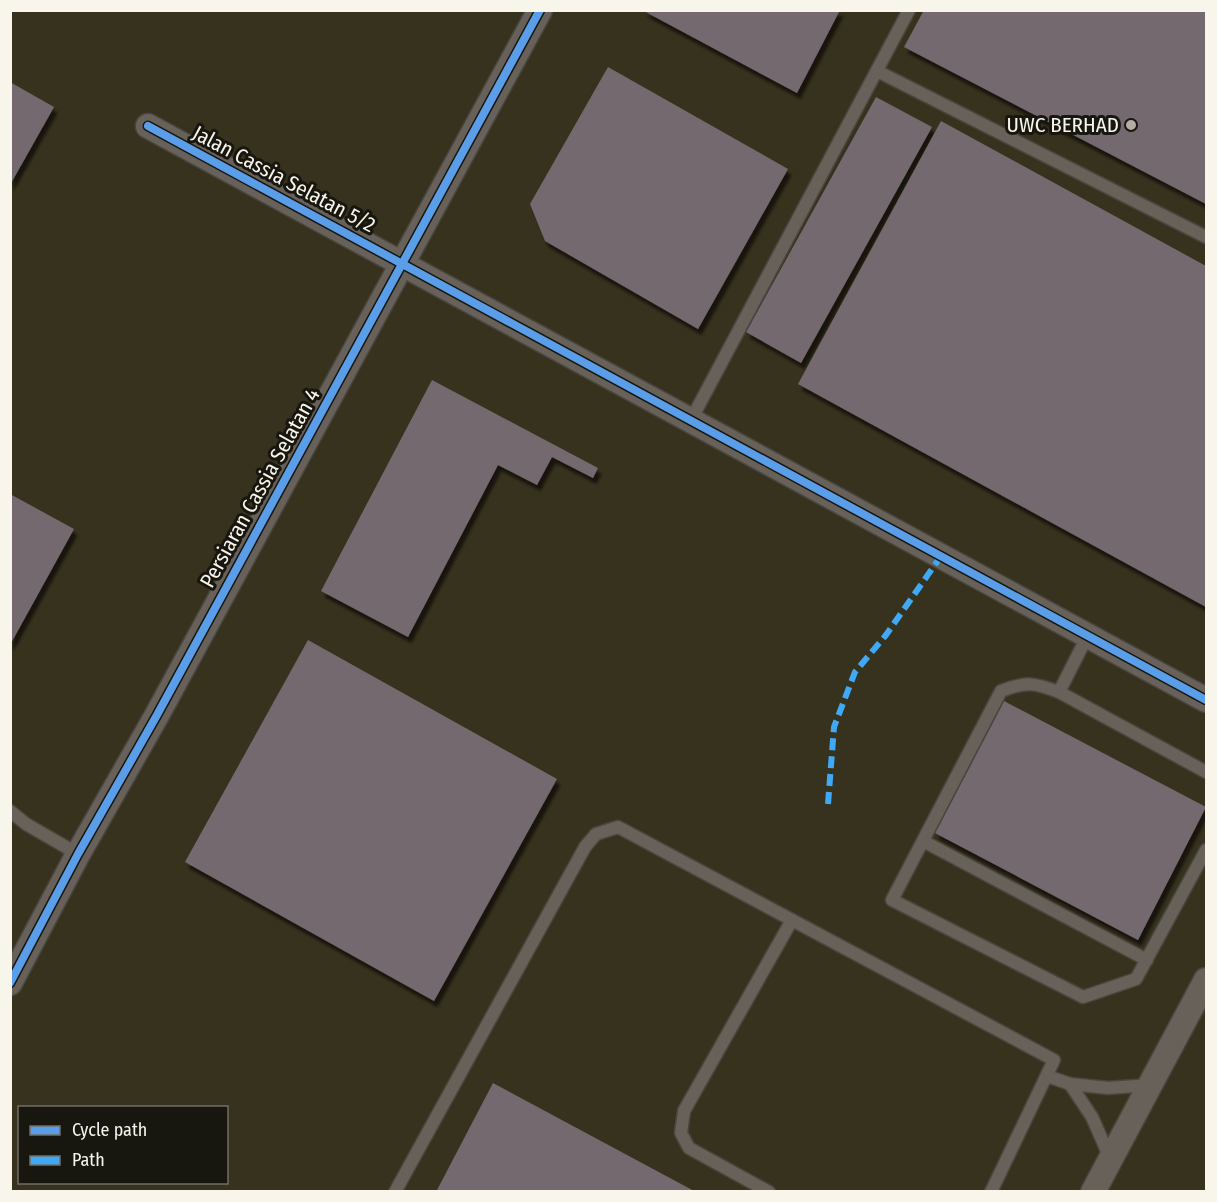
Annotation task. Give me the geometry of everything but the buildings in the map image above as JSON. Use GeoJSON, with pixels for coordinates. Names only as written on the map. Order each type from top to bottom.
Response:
{"type":"FeatureCollection","features":[{"type":"Feature","properties":{"kind":"street","name":"Persiaran Cassia Selatan 4"},"geometry":{"type":"LineString","coordinates":[[10,982],[540,10]]}},
{"type":"Feature","properties":{"kind":"street","name":"Jalan Cassia Selatan 5/2"},"geometry":{"type":"LineString","coordinates":[[148,126],[1206,700]]}},
{"type":"Feature","properties":{"kind":"street"},"geometry":{"type":"LineString","coordinates":[[1093,1191],[1206,980]]}},
{"type":"Feature","properties":{"kind":"lane"},"geometry":{"type":"LineString","coordinates":[[691,420],[909,10]]}},
{"type":"Feature","properties":{"kind":"lane"},"geometry":{"type":"LineString","coordinates":[[877,71],[1206,237]]}},
{"type":"Feature","properties":{"kind":"lane"},"geometry":{"type":"LineString","coordinates":[[1059,692],[1088,635]]}},
{"type":"Feature","properties":{"kind":"lane"},"geometry":{"type":"LineString","coordinates":[[1206,772],[1059,692],[1039,684],[1017,684],[1001,691],[892,900],[1083,997],[1136,980],[1206,850]]}},
{"type":"Feature","properties":{"kind":"lane"},"geometry":{"type":"LineString","coordinates":[[10,811],[26,824],[78,854]]}},
{"type":"Feature","properties":{"kind":"lane"},"geometry":{"type":"LineString","coordinates":[[395,1191],[585,847],[596,834],[618,827],[1054,1060],[991,1191]]}},
{"type":"Feature","properties":{"kind":"lane"},"geometry":{"type":"LineString","coordinates":[[923,841],[1147,960]]}},
{"type":"Feature","properties":{"kind":"lane"},"geometry":{"type":"LineString","coordinates":[[769,1191],[689,1148],[681,1133],[684,1111],[792,920]]}},
{"type":"Feature","properties":{"kind":"lane"},"geometry":{"type":"LineString","coordinates":[[1047,1076],[1070,1084],[1108,1088],[1150,1085]]}},
{"type":"Feature","properties":{"kind":"lane"},"geometry":{"type":"LineString","coordinates":[[1070,1084],[1092,1117],[1111,1159]]}},
{"type":"Feature","properties":{"kind":"shaded area"},"geometry":{"type":"Polygon","coordinates":[[[10,11],[1206,11],[1206,1191],[11,1191],[10,11]]]}},
{"type":"Feature","properties":{"kind":"marked path"},"geometry":{"type":"LineString","coordinates":[[828,804],[834,727],[855,672],[886,635],[941,556]]}},
{"type":"Feature","properties":{"kind":"cycle path"},"geometry":{"type":"LineString","coordinates":[[10,983],[78,854],[157,715],[540,10]]}},
{"type":"Feature","properties":{"kind":"cycle path"},"geometry":{"type":"LineString","coordinates":[[148,126],[1206,700]]}},
{"type":"Feature","properties":{"kind":"place","name":"UWC BERHAD"},"geometry":{"type":"Point","coordinates":[1131,125]}}]}
